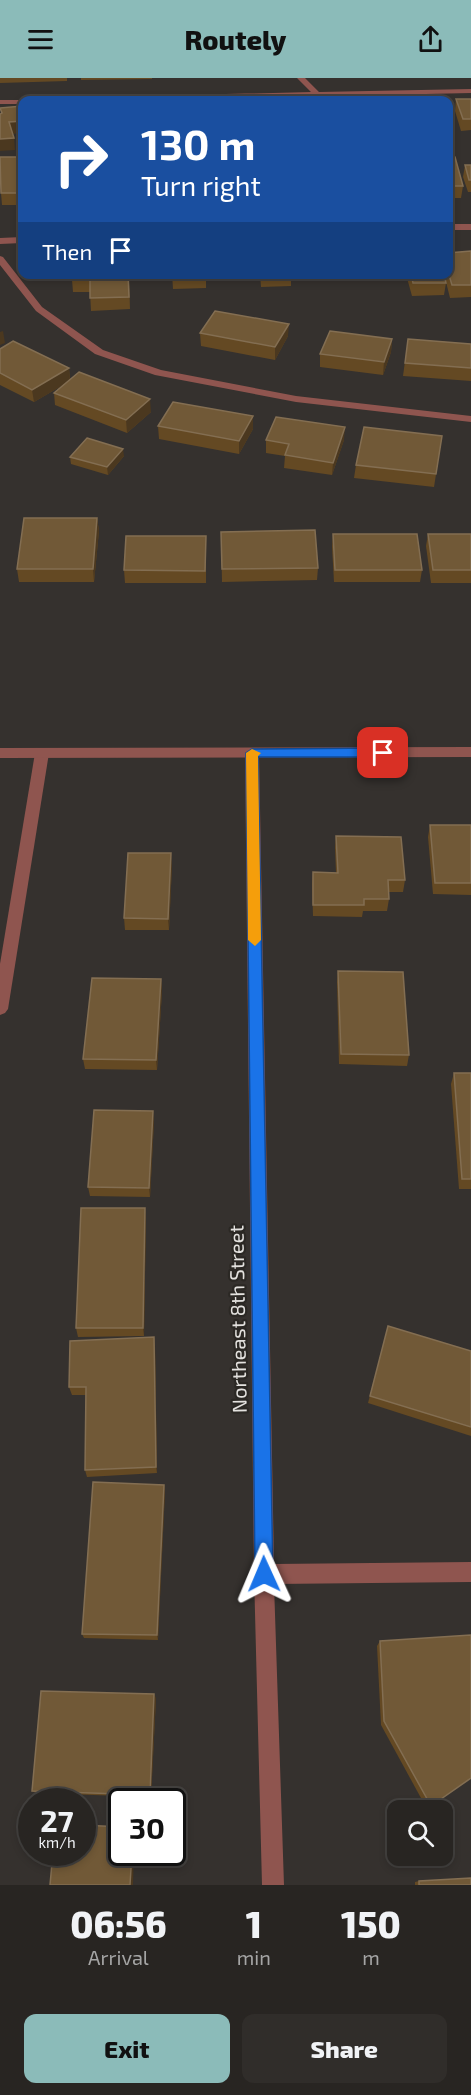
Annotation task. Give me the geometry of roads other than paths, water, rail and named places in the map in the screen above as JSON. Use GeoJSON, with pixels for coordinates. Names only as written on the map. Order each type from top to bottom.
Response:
{"type":"FeatureCollection","features":[{"type":"Feature","properties":{"kind":"street"},"geometry":{"type":"LineString","coordinates":[[302,78],[316,94]]}},
{"type":"Feature","properties":{"kind":"street"},"geometry":{"type":"LineString","coordinates":[[232,96],[471,91]]}},
{"type":"Feature","properties":{"kind":"street"},"geometry":{"type":"LineString","coordinates":[[0,102],[18,102]]}},
{"type":"Feature","properties":{"kind":"street"},"geometry":{"type":"LineString","coordinates":[[453,227],[471,227]]}},
{"type":"Feature","properties":{"kind":"street"},"geometry":{"type":"LineString","coordinates":[[0,241],[18,240]]}},
{"type":"Feature","properties":{"kind":"street"},"geometry":{"type":"LineString","coordinates":[[0,259],[39,309],[99,352],[159,373],[296,399],[471,418]]}},
{"type":"Feature","properties":{"kind":"street"},"geometry":{"type":"LineString","coordinates":[[0,753],[471,752]]}},
{"type":"Feature","properties":{"kind":"street"},"geometry":{"type":"LineString","coordinates":[[0,1009],[42,753]]}},
{"type":"Feature","properties":{"kind":"street","name":"Northeast 8th Street"},"geometry":{"type":"LineString","coordinates":[[252,753],[264,1574],[273,1885]]}},
{"type":"Feature","properties":{"kind":"street"},"geometry":{"type":"LineString","coordinates":[[264,1574],[471,1572]]}}]}
